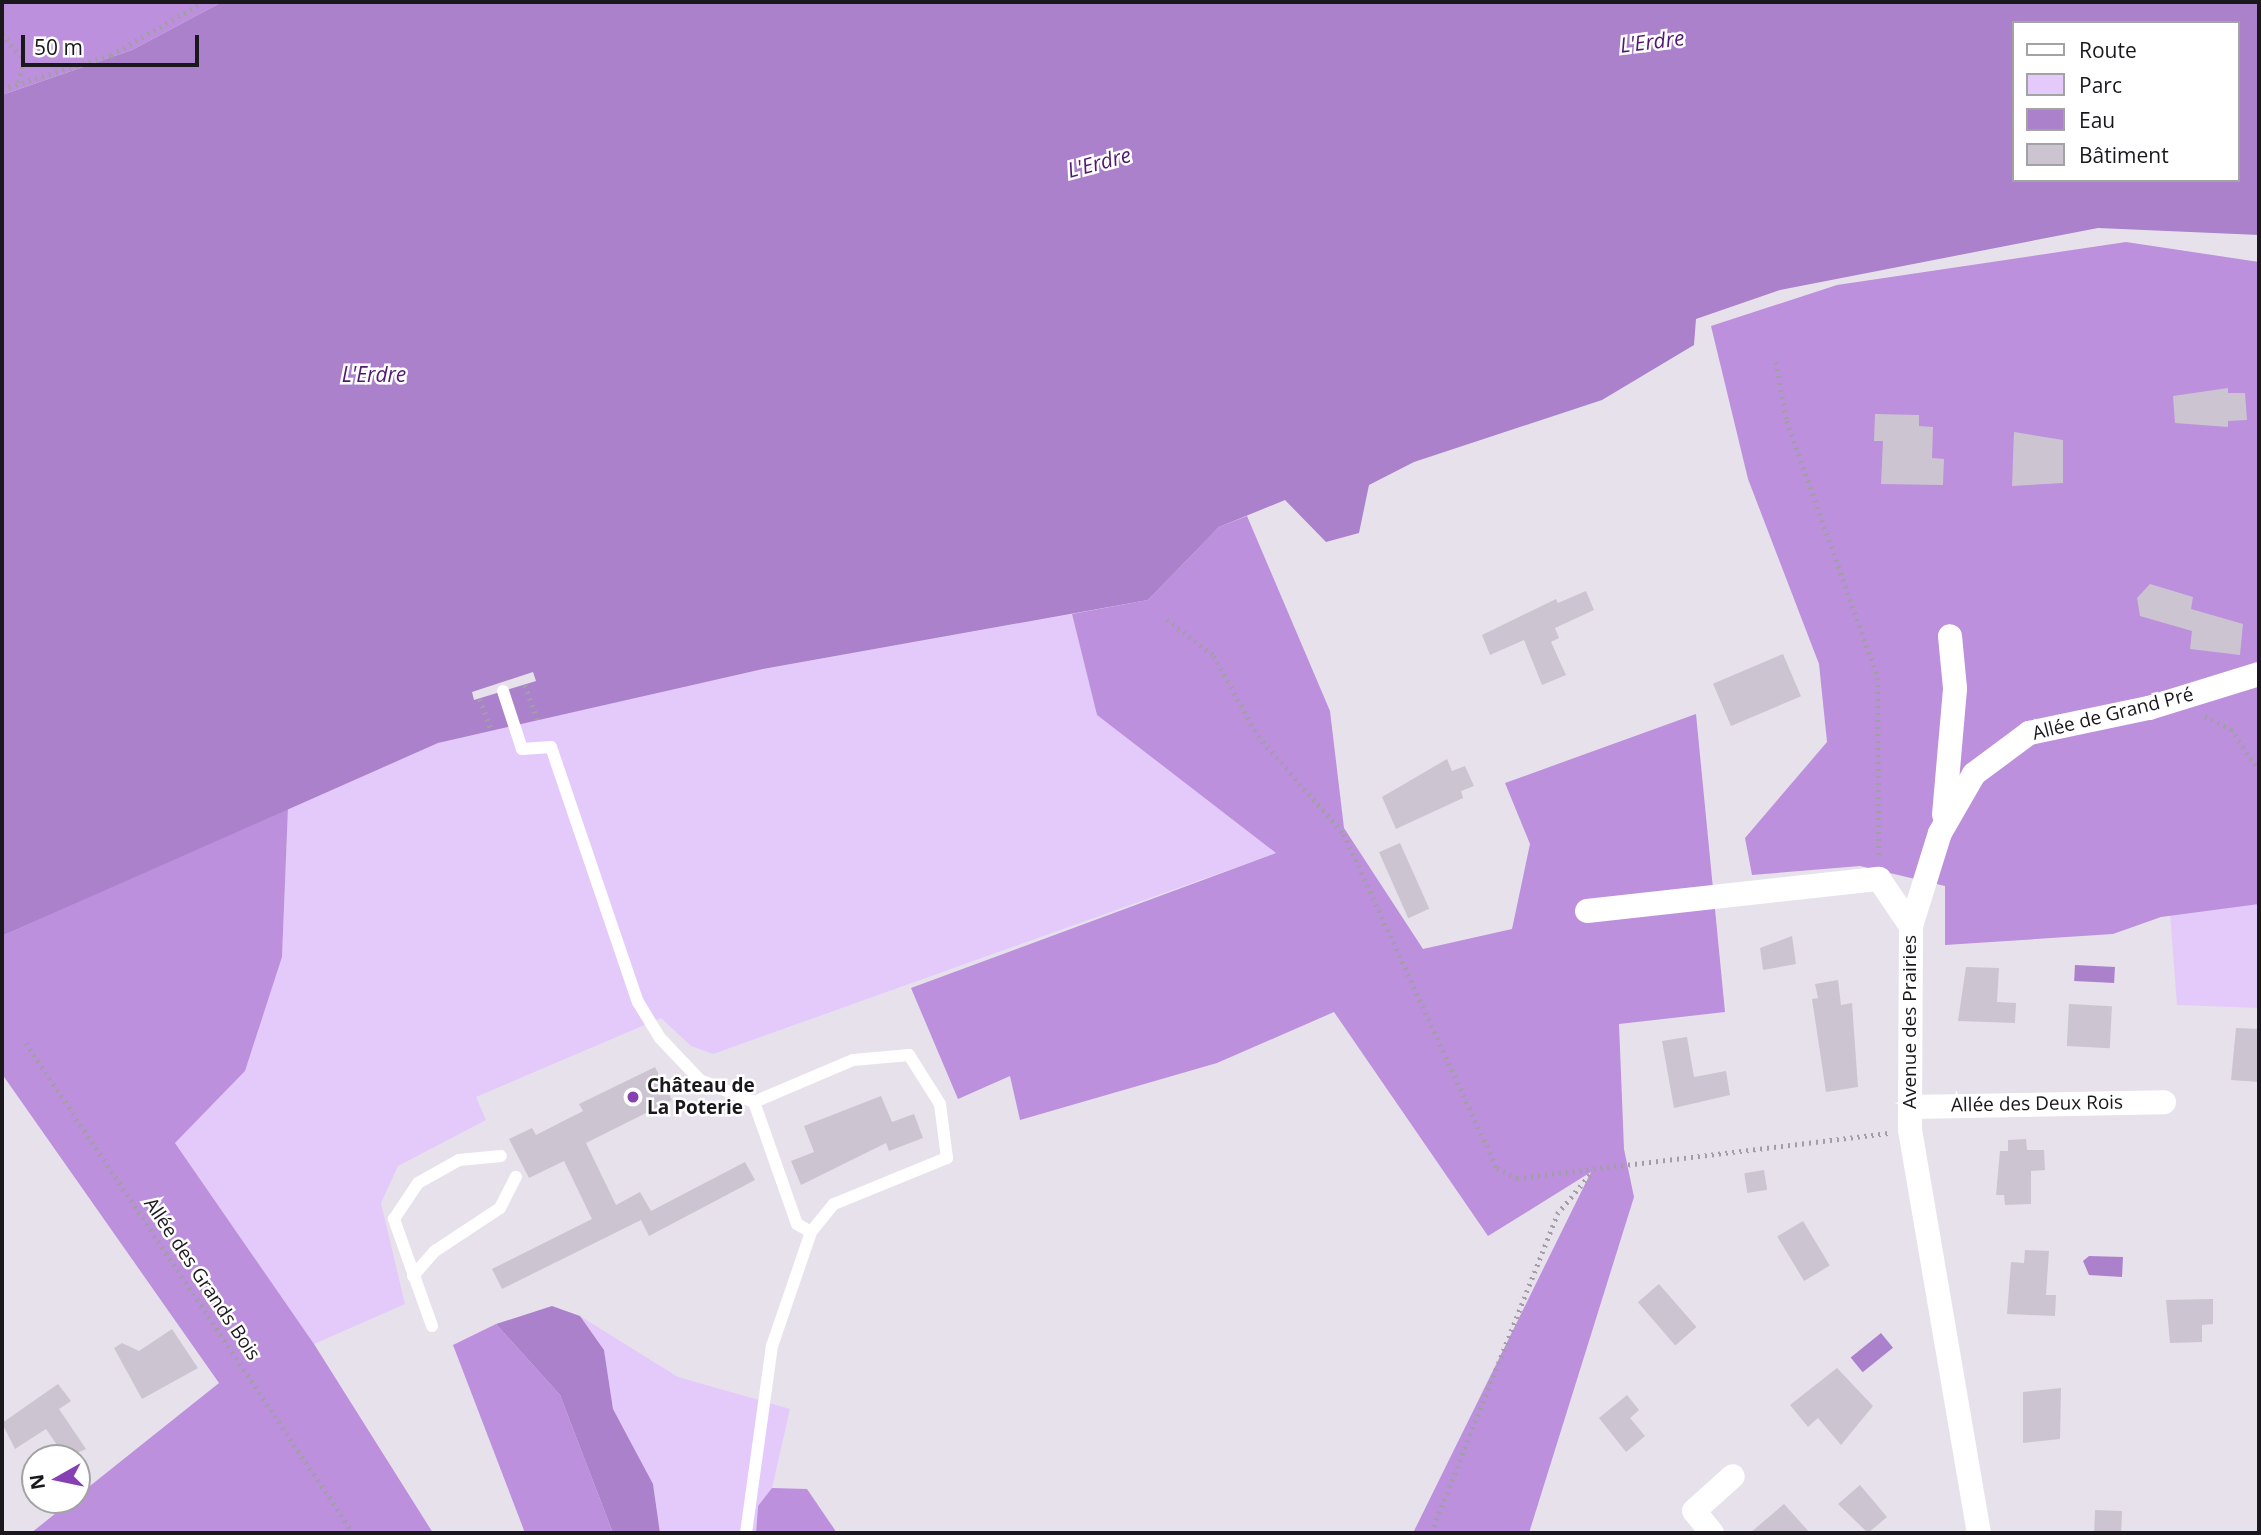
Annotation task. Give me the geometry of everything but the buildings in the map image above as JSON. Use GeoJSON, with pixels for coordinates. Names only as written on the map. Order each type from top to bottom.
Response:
{"type":"FeatureCollection","features":[{"type":"Feature","properties":{"kind":"street"},"geometry":{"type":"LineString","coordinates":[[1940,833],[1955,688],[1950,636]]}},
{"type":"Feature","properties":{"kind":"street","name":"Allée de Grand Pré"},"geometry":{"type":"LineString","coordinates":[[1911,926],[1940,833],[1974,774],[2029,733],[2149,708],[2259,674]]}},
{"type":"Feature","properties":{"kind":"street"},"geometry":{"type":"LineString","coordinates":[[1587,911],[1879,879]]}},
{"type":"Feature","properties":{"kind":"street","name":"Avenue des Prairies"},"geometry":{"type":"LineString","coordinates":[[1879,879],[1911,926],[1910,1118],[1979,1533]]}},
{"type":"Feature","properties":{"kind":"street","name":"Allée des Deux Rois"},"geometry":{"type":"LineString","coordinates":[[1910,1118],[2164,1102]]}},
{"type":"Feature","properties":{"kind":"street"},"geometry":{"type":"LineString","coordinates":[[1712,1533],[1694,1511],[1733,1476]]}},
{"type":"Feature","properties":{"kind":"lane"},"geometry":{"type":"LineString","coordinates":[[503,691],[522,749],[551,747],[638,1002],[660,1038],[700,1080],[754,1102],[853,1059],[909,1055],[940,1104],[947,1158],[834,1204],[811,1232],[772,1346],[746,1533]]}},
{"type":"Feature","properties":{"kind":"lane"},"geometry":{"type":"LineString","coordinates":[[754,1102],[797,1224],[811,1232]]}},
{"type":"Feature","properties":{"kind":"lane"},"geometry":{"type":"LineString","coordinates":[[432,1326],[394,1219],[418,1183],[459,1160],[500,1156]]}},
{"type":"Feature","properties":{"kind":"lane"},"geometry":{"type":"LineString","coordinates":[[413,1276],[435,1251],[500,1208],[516,1177]]}},
{"type":"Feature","properties":{"kind":"path"},"geometry":{"type":"LineString","coordinates":[[2,89],[111,55],[202,2]]}},
{"type":"Feature","properties":{"kind":"path"},"geometry":{"type":"LineString","coordinates":[[2,34],[24,60],[19,82]]}},
{"type":"Feature","properties":{"kind":"path"},"geometry":{"type":"LineString","coordinates":[[1776,362],[1787,421],[1878,678],[1879,879]]}},
{"type":"Feature","properties":{"kind":"path"},"geometry":{"type":"LineString","coordinates":[[1167,619],[1214,656],[1258,736],[1344,834],[1497,1168],[1517,1178],[1592,1171],[1910,1118]]}},
{"type":"Feature","properties":{"kind":"path"},"geometry":{"type":"LineString","coordinates":[[525,684],[538,720]]}},
{"type":"Feature","properties":{"kind":"path"},"geometry":{"type":"LineString","coordinates":[[480,699],[491,730]]}},
{"type":"Feature","properties":{"kind":"path"},"geometry":{"type":"LineString","coordinates":[[2190,714],[2217,718],[2259,769]]}},
{"type":"Feature","properties":{"kind":"path","name":"Allée des Grands Bois"},"geometry":{"type":"LineString","coordinates":[[26,1043],[353,1533]]}},
{"type":"Feature","properties":{"kind":"path"},"geometry":{"type":"LineString","coordinates":[[1431,1533],[1557,1214],[1592,1171]]}},
{"type":"Feature","properties":{"kind":"green space"},"geometry":{"type":"Polygon","coordinates":[[[1072,614],[1097,715],[1276,853],[713,1054],[691,1046],[661,1018],[476,1097],[486,1120],[398,1166],[381,1203],[405,1304],[314,1344],[175,1143],[245,1071],[282,957],[288,808],[438,743],[763,669],[1072,614]]]}},
{"type":"Feature","properties":{"kind":"green space"},"geometry":{"type":"Polygon","coordinates":[[[2259,708],[2259,1008],[2177,1005],[2168,887],[2259,708]]]}},
{"type":"Feature","properties":{"kind":"green space"},"geometry":{"type":"Polygon","coordinates":[[[580,1316],[678,1377],[790,1409],[772,1488],[758,1506],[756,1533],[660,1533],[653,1484],[613,1409],[604,1350],[580,1316]]]}},
{"type":"Feature","properties":{"kind":"shaded area"},"geometry":{"type":"Polygon","coordinates":[[[2,2],[222,2],[132,50],[2,95],[2,2]]]}},
{"type":"Feature","properties":{"kind":"shaded area"},"geometry":{"type":"Polygon","coordinates":[[[2126,242],[2259,262],[2259,904],[2161,917],[2113,934],[1945,945],[1945,886],[1860,866],[1752,875],[1745,838],[1827,742],[1819,664],[1748,479],[1711,326],[1837,285],[2126,242]]]}},
{"type":"Feature","properties":{"kind":"shaded area"},"geometry":{"type":"Polygon","coordinates":[[[1247,516],[1330,711],[1344,828],[1423,949],[1512,929],[1530,844],[1505,783],[1696,714],[1725,1012],[1619,1024],[1624,1149],[1634,1197],[1529,1533],[1413,1533],[1591,1172],[1488,1236],[1334,1012],[1217,1063],[1020,1120],[1010,1076],[958,1099],[911,988],[1276,853],[1097,715],[1072,614],[1148,600],[1219,527],[1247,516]]]}},
{"type":"Feature","properties":{"kind":"shaded area"},"geometry":{"type":"Polygon","coordinates":[[[288,808],[282,957],[245,1071],[175,1143],[314,1344],[433,1533],[31,1533],[55,1514],[91,1514],[91,1485],[219,1383],[2,1074],[2,936],[288,808]]]}},
{"type":"Feature","properties":{"kind":"shaded area"},"geometry":{"type":"Polygon","coordinates":[[[496,1324],[560,1395],[613,1533],[525,1533],[453,1345],[496,1324]]]}},
{"type":"Feature","properties":{"kind":"shaded area"},"geometry":{"type":"Polygon","coordinates":[[[772,1488],[807,1489],[837,1533],[756,1533],[758,1506],[772,1488]]]}},
{"type":"Feature","properties":{"kind":"water","name":"L'Erdre"},"geometry":{"type":"Polygon","coordinates":[[[222,2],[2259,2],[2259,235],[2098,228],[1780,290],[1696,319],[1694,345],[1602,400],[1414,462],[1369,485],[1359,533],[1326,542],[1285,500],[1219,527],[1148,600],[763,669],[438,743],[2,936],[2,95],[132,50],[222,2]]]}},
{"type":"Feature","properties":{"kind":"water"},"geometry":{"type":"Polygon","coordinates":[[[2075,965],[2115,967],[2114,983],[2074,981],[2075,965]]]}},
{"type":"Feature","properties":{"kind":"water"},"geometry":{"type":"Polygon","coordinates":[[[2089,1256],[2123,1257],[2122,1277],[2089,1275],[2083,1261],[2089,1256]]]}},
{"type":"Feature","properties":{"kind":"water"},"geometry":{"type":"Polygon","coordinates":[[[552,1306],[580,1316],[604,1350],[613,1409],[653,1484],[660,1533],[613,1533],[560,1395],[496,1324],[552,1306]]]}},
{"type":"Feature","properties":{"kind":"water"},"geometry":{"type":"Polygon","coordinates":[[[1881,1333],[1893,1348],[1863,1372],[1851,1358],[1881,1333]]]}},
{"type":"Feature","properties":{"kind":"pier"},"geometry":{"type":"Polygon","coordinates":[[[533,672],[536,681],[474,700],[472,692],[533,672]]]}},
{"type":"Feature","properties":{"kind":"place","name":"Château de La Poterie"},"geometry":{"type":"Point","coordinates":[633,1097]}}]}
